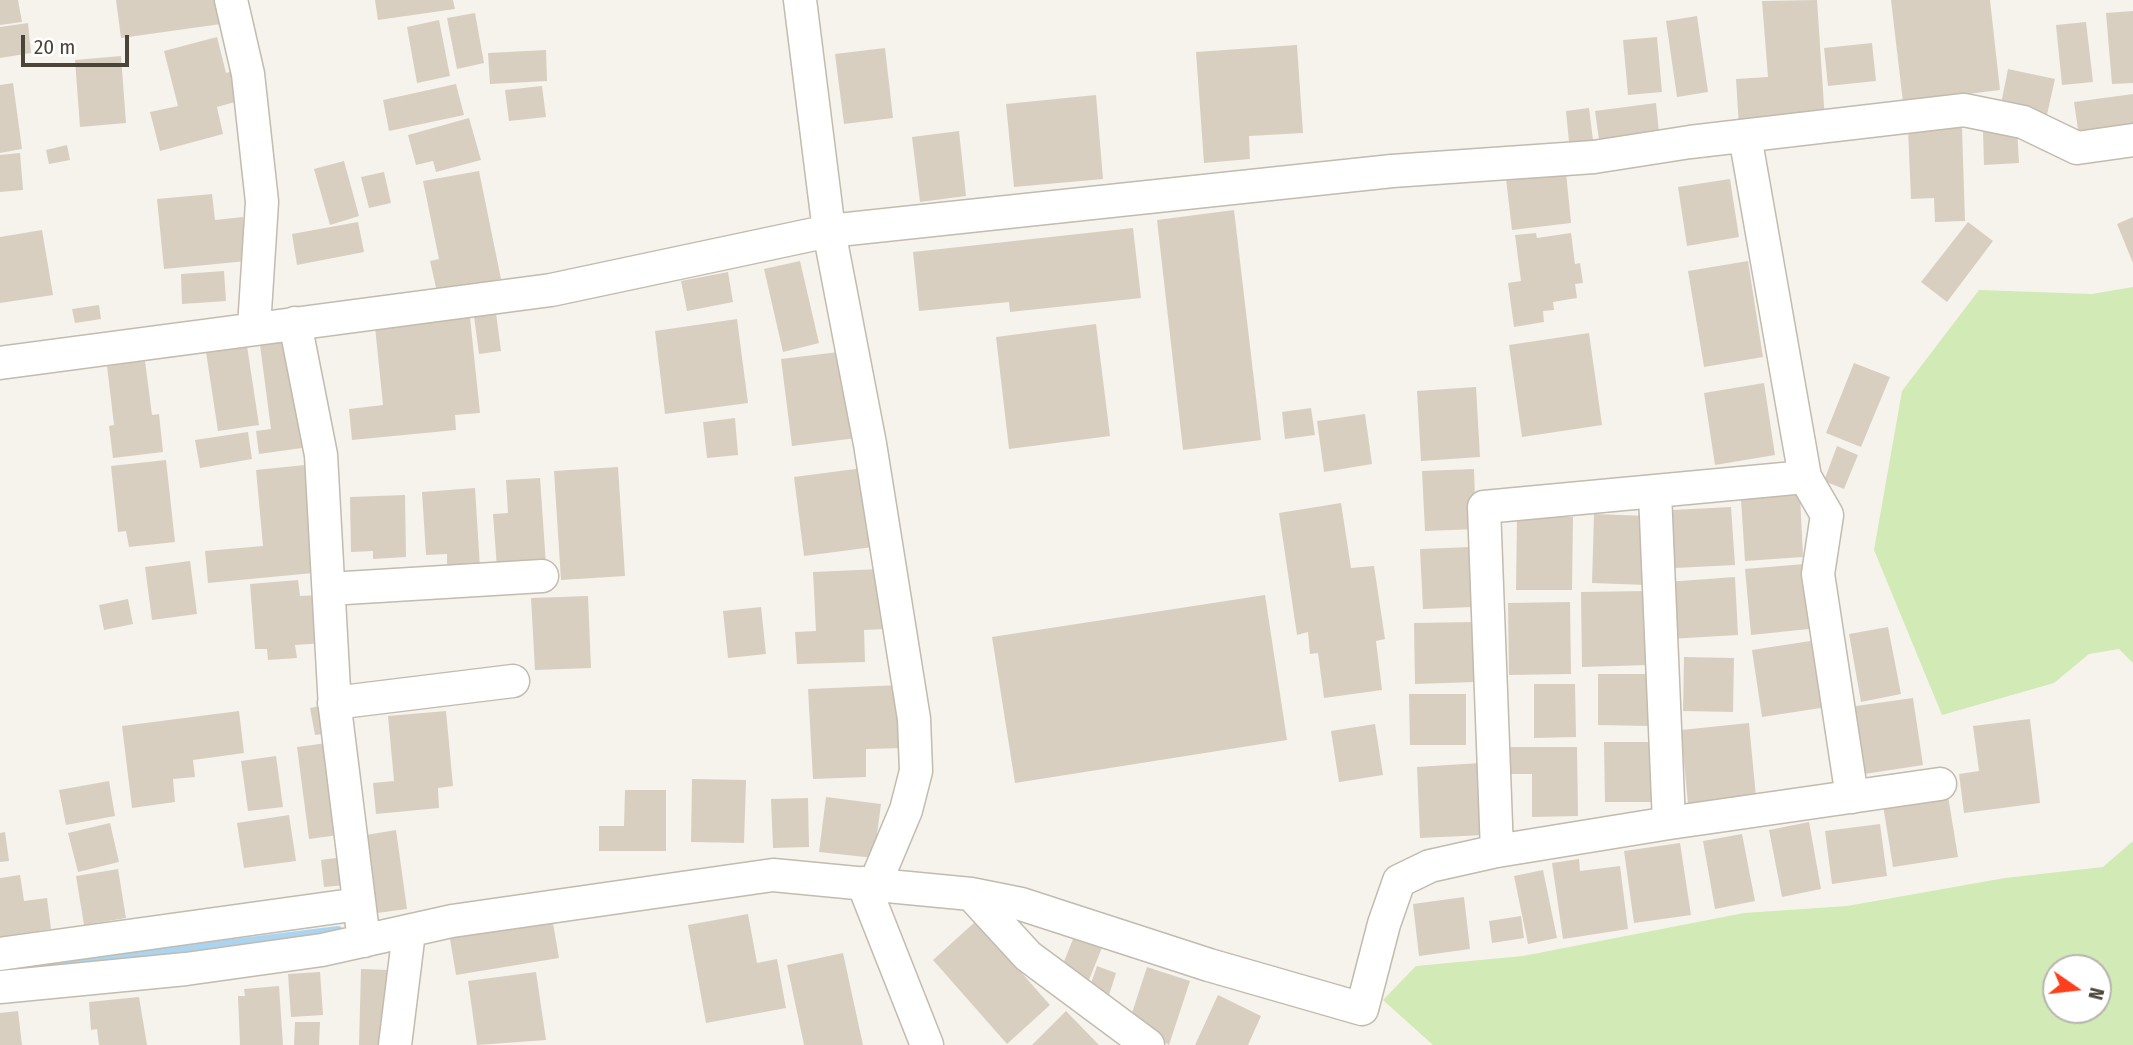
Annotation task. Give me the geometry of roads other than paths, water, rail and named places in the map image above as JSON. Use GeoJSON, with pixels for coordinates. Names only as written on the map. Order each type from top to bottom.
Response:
{"type":"FeatureCollection","features":[{"type":"Feature","properties":{"kind":"street"},"geometry":{"type":"LineString","coordinates":[[231,0],[248,74],[261,202],[254,327]]}},
{"type":"Feature","properties":{"kind":"street"},"geometry":{"type":"LineString","coordinates":[[800,0],[830,231],[870,444],[914,719],[916,771],[906,810],[869,884],[927,1045]]}},
{"type":"Feature","properties":{"kind":"street"},"geometry":{"type":"LineString","coordinates":[[0,363],[551,289],[830,231],[1392,171],[1594,157],[1964,110],[2023,122],[2077,148],[2133,140]]}},
{"type":"Feature","properties":{"kind":"street"},"geometry":{"type":"LineString","coordinates":[[1745,136],[1805,477],[1828,515],[1818,574],[1852,797]]}},
{"type":"Feature","properties":{"kind":"street"},"geometry":{"type":"LineString","coordinates":[[295,323],[321,455],[334,703],[364,941]]}},
{"type":"Feature","properties":{"kind":"street"},"geometry":{"type":"LineString","coordinates":[[1497,851],[1484,507],[1805,477]]}},
{"type":"Feature","properties":{"kind":"street"},"geometry":{"type":"LineString","coordinates":[[1655,493],[1669,823]]}},
{"type":"Feature","properties":{"kind":"street"},"geometry":{"type":"LineString","coordinates":[[329,589],[542,576]]}},
{"type":"Feature","properties":{"kind":"street"},"geometry":{"type":"LineString","coordinates":[[334,703],[513,681]]}},
{"type":"Feature","properties":{"kind":"street"},"geometry":{"type":"LineString","coordinates":[[0,987],[186,969],[364,941],[452,921],[773,875],[971,894],[1073,919],[1209,965],[1362,1009],[1384,924],[1399,881],[1430,866],[1497,851],[1669,823],[1940,784]]}},
{"type":"Feature","properties":{"kind":"street"},"geometry":{"type":"LineString","coordinates":[[971,894],[1028,956],[1148,1045]]}},
{"type":"Feature","properties":{"kind":"street"},"geometry":{"type":"LineString","coordinates":[[0,954],[359,904]]}},
{"type":"Feature","properties":{"kind":"street"},"geometry":{"type":"LineString","coordinates":[[396,1045],[409,932]]}},
{"type":"Feature","properties":{"kind":"waterway"},"geometry":{"type":"LineString","coordinates":[[49,967],[338,931]]}}]}
